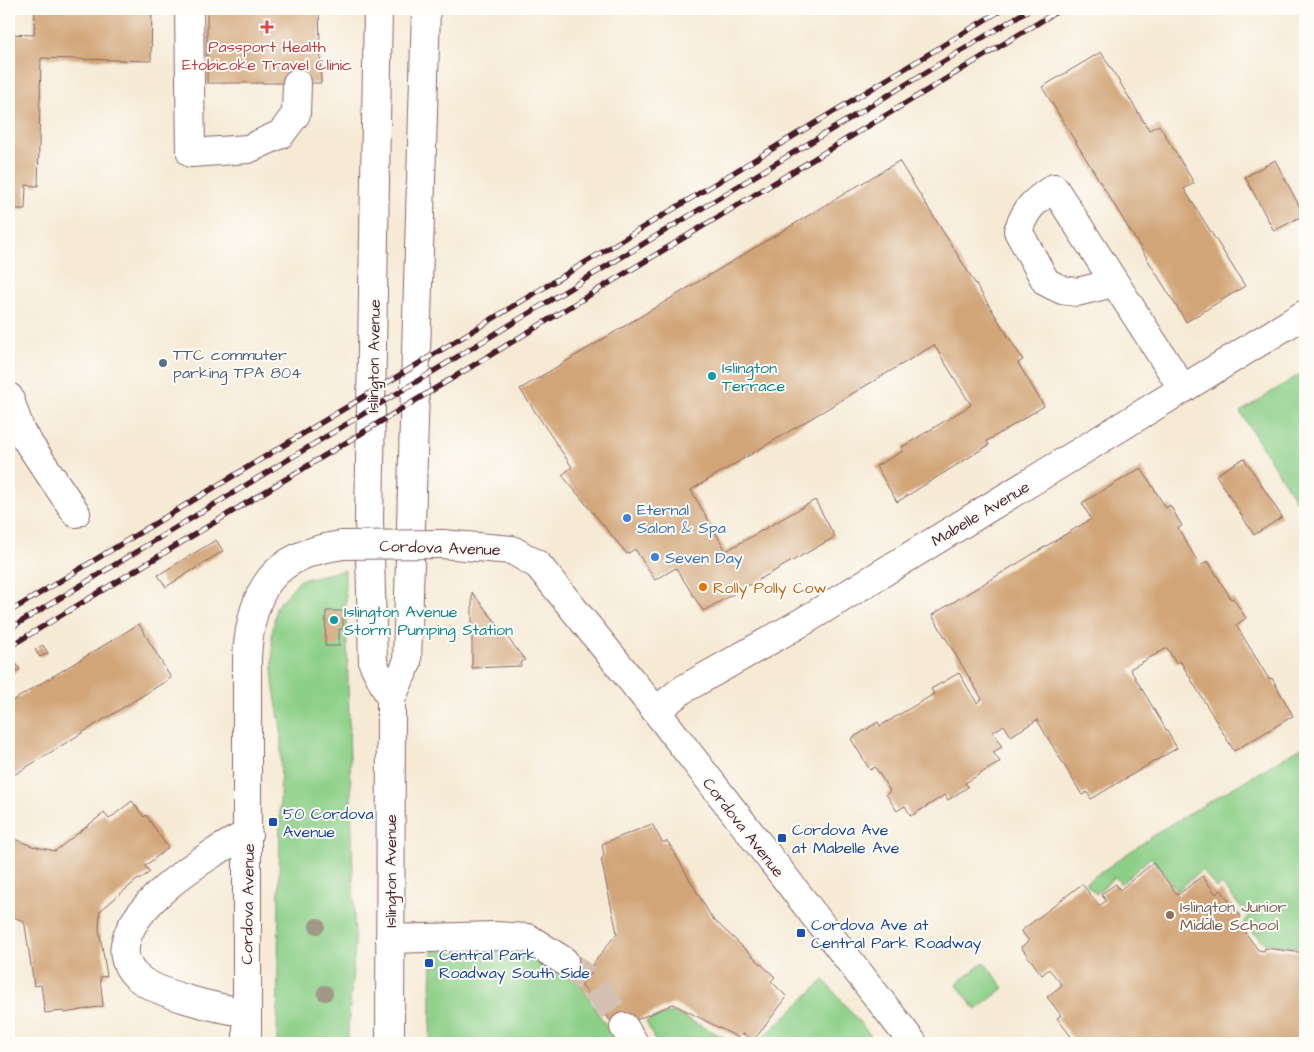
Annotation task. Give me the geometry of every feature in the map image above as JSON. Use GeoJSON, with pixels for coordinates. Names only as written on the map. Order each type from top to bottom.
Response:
{"type":"FeatureCollection","features":[{"type":"Feature","properties":{"kind":"street"},"geometry":{"type":"LineString","coordinates":[[189,9],[191,153],[248,149],[280,134],[296,114],[297,83]]}},
{"type":"Feature","properties":{"kind":"street","name":"Islington Avenue"},"geometry":{"type":"LineString","coordinates":[[378,9],[369,520],[373,663],[390,699]]}},
{"type":"Feature","properties":{"kind":"street","name":"Islington Avenue"},"geometry":{"type":"LineString","coordinates":[[390,1043],[390,699],[407,663],[426,9]]}},
{"type":"Feature","properties":{"kind":"street"},"geometry":{"type":"LineString","coordinates":[[1114,283],[1182,389]]}},
{"type":"Feature","properties":{"kind":"street","name":"Mabelle Avenue"},"geometry":{"type":"LineString","coordinates":[[656,711],[682,690],[804,621],[1305,314]]}},
{"type":"Feature","properties":{"kind":"street"},"geometry":{"type":"LineString","coordinates":[[9,397],[15,427],[76,513]]}},
{"type":"Feature","properties":{"kind":"street","name":"Cordova Avenue"},"geometry":{"type":"LineString","coordinates":[[247,1043],[247,657],[248,636],[255,605],[266,584],[286,564],[318,549],[343,546],[442,544],[512,550],[538,565],[656,711],[913,1043]]}},
{"type":"Feature","properties":{"kind":"street"},"geometry":{"type":"LineString","coordinates":[[246,1012],[227,1010],[152,988],[134,974],[127,959],[126,942],[134,921],[173,881],[226,845],[248,834]]}},
{"type":"Feature","properties":{"kind":"street"},"geometry":{"type":"LineString","coordinates":[[390,939],[495,936],[528,938],[564,961]]}},
{"type":"Feature","properties":{"kind":"green space"},"geometry":{"type":"Polygon","coordinates":[[[1305,371],[1305,515],[1240,412],[1305,371]]]}},
{"type":"Feature","properties":{"kind":"green space"},"geometry":{"type":"Polygon","coordinates":[[[345,570],[355,944],[347,1043],[277,1043],[281,730],[273,683],[272,635],[276,607],[300,580],[345,570]]]}},
{"type":"Feature","properties":{"kind":"green space"},"geometry":{"type":"Polygon","coordinates":[[[1305,745],[1305,949],[1265,943],[1243,923],[1248,917],[1222,884],[1216,888],[1202,870],[1177,891],[1151,857],[1121,884],[1115,877],[1096,894],[1085,883],[1163,829],[1305,745]]]}},
{"type":"Feature","properties":{"kind":"green space"},"geometry":{"type":"Polygon","coordinates":[[[432,950],[537,957],[578,981],[617,1043],[430,1043],[432,950]]]}},
{"type":"Feature","properties":{"kind":"green space"},"geometry":{"type":"Polygon","coordinates":[[[984,962],[1004,988],[976,1010],[956,984],[984,962]]]}},
{"type":"Feature","properties":{"kind":"green space"},"geometry":{"type":"Polygon","coordinates":[[[824,980],[877,1043],[757,1043],[824,980]]]}},
{"type":"Feature","properties":{"kind":"green space"},"geometry":{"type":"Polygon","coordinates":[[[673,1012],[735,1043],[656,1043],[646,1021],[673,1012]]]}},
{"type":"Feature","properties":{"kind":"building"},"geometry":{"type":"Polygon","coordinates":[[[35,9],[152,9],[151,61],[41,58],[38,186],[26,185],[25,209],[9,209],[9,34],[34,35],[35,9]]]}},
{"type":"Feature","properties":{"kind":"building"},"geometry":{"type":"Polygon","coordinates":[[[207,9],[319,9],[321,83],[207,83],[207,9]]]}},
{"type":"Feature","properties":{"kind":"building"},"geometry":{"type":"Polygon","coordinates":[[[1101,52],[1149,130],[1159,125],[1194,183],[1184,189],[1245,286],[1186,322],[1042,87],[1101,52]]]}},
{"type":"Feature","properties":{"kind":"building"},"geometry":{"type":"Polygon","coordinates":[[[1275,160],[1304,215],[1274,231],[1245,177],[1275,160]]]}},
{"type":"Feature","properties":{"kind":"building","name":"Islington Terrace"},"geometry":{"type":"Polygon","coordinates":[[[899,161],[1023,360],[1018,363],[1044,406],[987,441],[989,445],[897,502],[876,466],[903,451],[902,447],[971,405],[934,345],[691,490],[726,551],[815,500],[835,537],[703,611],[676,568],[655,580],[635,549],[627,554],[562,475],[572,467],[520,389],[899,161]]]}},
{"type":"Feature","properties":{"kind":"building"},"geometry":{"type":"Polygon","coordinates":[[[1244,458],[1282,517],[1254,535],[1216,475],[1244,458]]]}},
{"type":"Feature","properties":{"kind":"building"},"geometry":{"type":"Polygon","coordinates":[[[1141,468],[1166,508],[1170,505],[1182,526],[1178,528],[1200,566],[1208,561],[1231,599],[1233,598],[1246,618],[1236,625],[1269,679],[1272,678],[1293,716],[1234,751],[1180,661],[1176,663],[1167,648],[1130,669],[1177,748],[1091,799],[1087,792],[1082,795],[1037,720],[1011,736],[1004,725],[993,732],[1002,747],[993,752],[1000,762],[965,783],[968,787],[948,800],[945,795],[911,816],[905,806],[897,811],[886,794],[890,791],[875,767],[870,770],[851,739],[878,722],[880,726],[934,694],[931,689],[959,673],[977,703],[982,699],[932,615],[1091,519],[1082,503],[1141,468]]]}},
{"type":"Feature","properties":{"kind":"building"},"geometry":{"type":"Polygon","coordinates":[[[216,540],[223,551],[166,587],[158,575],[216,540]]]}},
{"type":"Feature","properties":{"kind":"building"},"geometry":{"type":"Polygon","coordinates":[[[472,592],[525,660],[520,663],[521,666],[472,668],[472,592]]]}},
{"type":"Feature","properties":{"kind":"building","name":"Islington Avenue Storm Pumping Station"},"geometry":{"type":"Polygon","coordinates":[[[326,611],[343,611],[343,629],[339,629],[339,646],[325,646],[326,611]]]}},
{"type":"Feature","properties":{"kind":"building"},"geometry":{"type":"Polygon","coordinates":[[[139,624],[171,678],[9,778],[9,703],[139,624]]]}},
{"type":"Feature","properties":{"kind":"building"},"geometry":{"type":"Polygon","coordinates":[[[43,645],[48,653],[40,657],[35,650],[43,645]]]}},
{"type":"Feature","properties":{"kind":"building"},"geometry":{"type":"Polygon","coordinates":[[[15,662],[20,669],[12,674],[9,665],[15,662]]]}},
{"type":"Feature","properties":{"kind":"building"},"geometry":{"type":"Polygon","coordinates":[[[132,801],[144,817],[146,815],[168,848],[145,866],[150,872],[138,879],[100,911],[99,929],[107,976],[100,977],[103,1006],[65,1013],[64,1011],[45,1013],[41,985],[34,986],[25,925],[23,921],[9,915],[9,837],[32,846],[55,851],[104,813],[109,819],[132,801]]]}},
{"type":"Feature","properties":{"kind":"building"},"geometry":{"type":"Polygon","coordinates":[[[652,824],[662,842],[668,842],[712,918],[775,977],[771,981],[787,997],[754,1040],[743,1034],[739,1038],[673,1004],[631,1022],[614,1025],[581,985],[592,972],[590,968],[617,933],[601,859],[604,856],[602,844],[652,824]]]}},
{"type":"Feature","properties":{"kind":"building"},"geometry":{"type":"Polygon","coordinates":[[[1153,863],[1178,895],[1202,876],[1216,894],[1221,890],[1241,917],[1237,921],[1258,950],[1264,951],[1265,948],[1305,953],[1305,1043],[1083,1043],[1082,1041],[1076,1043],[1057,1018],[1061,1015],[1047,997],[1062,985],[1049,969],[1042,975],[1021,947],[1029,941],[1021,931],[1082,884],[1099,906],[1106,901],[1101,894],[1116,884],[1120,890],[1153,863]]]}},
{"type":"Feature","properties":{"kind":"tunnel"},"geometry":{"type":"LineString","coordinates":[[564,961],[594,985],[624,1027]]}},
{"type":"Feature","properties":{"kind":"railway"},"geometry":{"type":"LineString","coordinates":[[9,612],[1003,9]]}},
{"type":"Feature","properties":{"kind":"railway"},"geometry":{"type":"LineString","coordinates":[[9,629],[1030,9]]}},
{"type":"Feature","properties":{"kind":"railway"},"geometry":{"type":"LineString","coordinates":[[9,647],[1061,9]]}},
{"type":"Feature","properties":{"kind":"place","name":"Passport Health Etobicoke Travel Clinic"},"geometry":{"type":"Point","coordinates":[267,27]}},
{"type":"Feature","properties":{"kind":"place","name":"TTC commuter parking TPA 804"},"geometry":{"type":"Point","coordinates":[163,363]}},
{"type":"Feature","properties":{"kind":"place","name":"Islington Terrace"},"geometry":{"type":"Point","coordinates":[712,376]}},
{"type":"Feature","properties":{"kind":"place","name":"Eternal Salon & Spa"},"geometry":{"type":"Point","coordinates":[627,518]}},
{"type":"Feature","properties":{"kind":"place","name":"Seven Day"},"geometry":{"type":"Point","coordinates":[655,557]}},
{"type":"Feature","properties":{"kind":"place","name":"Rolly Polly Cow"},"geometry":{"type":"Point","coordinates":[703,587]}},
{"type":"Feature","properties":{"kind":"place","name":"Islington Avenue Storm Pumping Station"},"geometry":{"type":"Point","coordinates":[334,620]}},
{"type":"Feature","properties":{"kind":"place","name":"50 Cordova Avenue"},"geometry":{"type":"Point","coordinates":[273,822]}},
{"type":"Feature","properties":{"kind":"place","name":"Cordova Ave at Mabelle Ave"},"geometry":{"type":"Point","coordinates":[782,838]}},
{"type":"Feature","properties":{"kind":"place","name":"Islington Junior Middle School"},"geometry":{"type":"Point","coordinates":[1170,915]}},
{"type":"Feature","properties":{"kind":"place","name":"Cordova Ave at Central Park Roadway"},"geometry":{"type":"Point","coordinates":[801,933]}},
{"type":"Feature","properties":{"kind":"place","name":"Central Park Roadway South Side"},"geometry":{"type":"Point","coordinates":[429,963]}}]}
